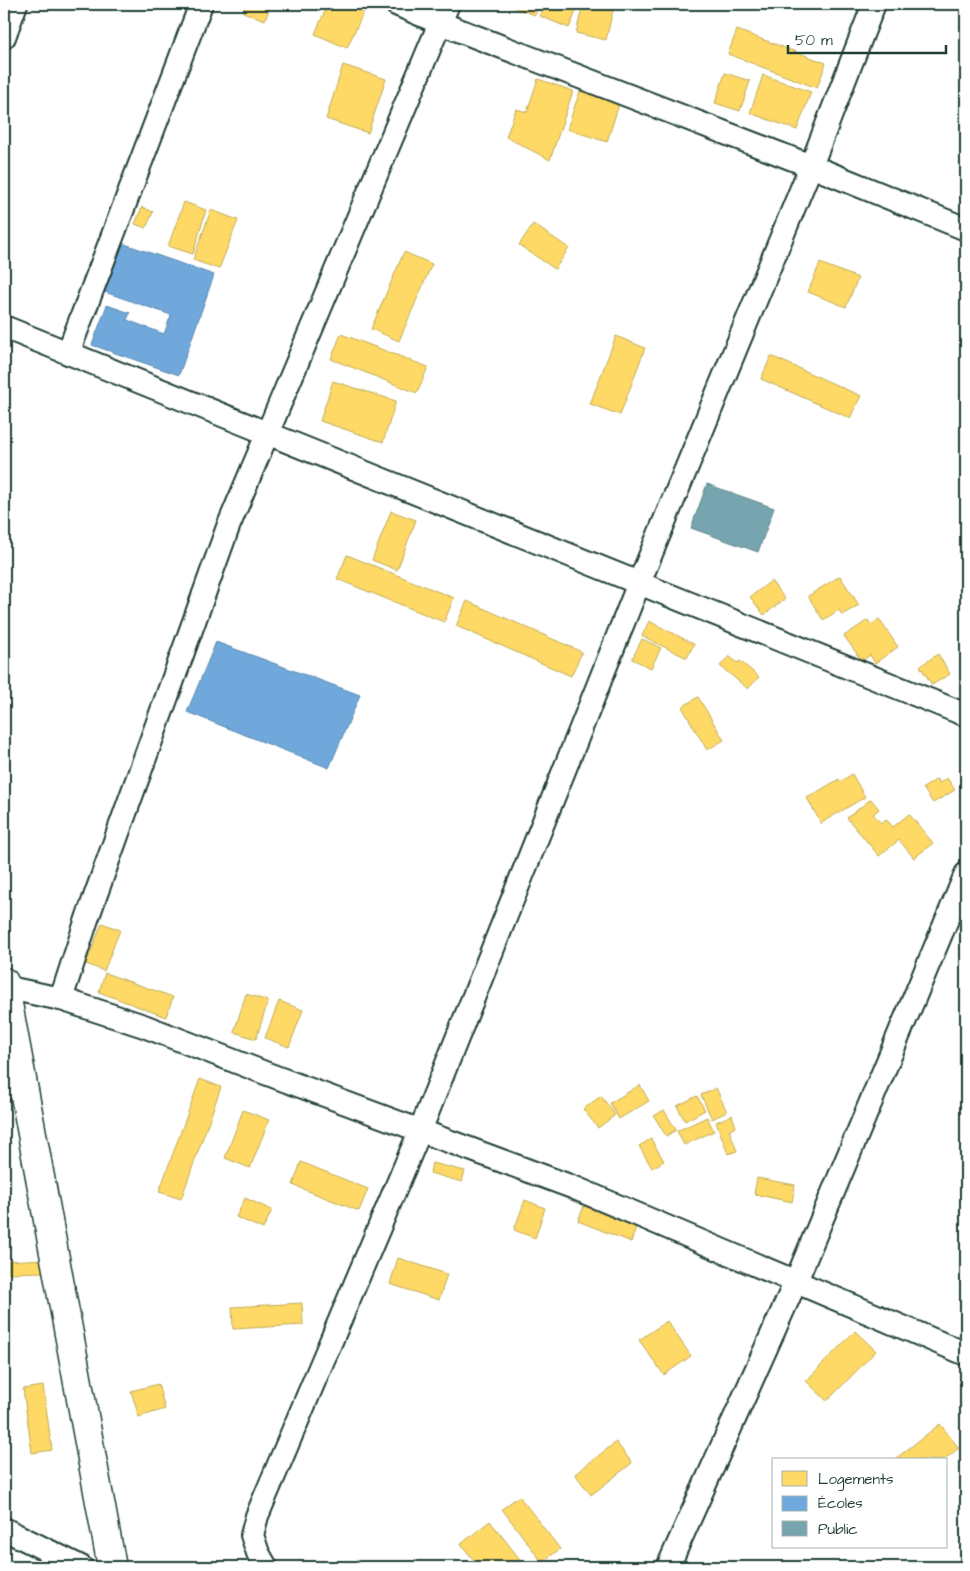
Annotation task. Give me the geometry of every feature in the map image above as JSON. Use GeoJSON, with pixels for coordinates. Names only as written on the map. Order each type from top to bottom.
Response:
{"type":"FeatureCollection","features":[{"type":"Feature","properties":{"kind":"main road"},"geometry":{"type":"LineString","coordinates":[[4,985],[112,1567]]}},
{"type":"Feature","properties":{"kind":"street"},"geometry":{"type":"LineString","coordinates":[[4,37],[16,4]]}},
{"type":"Feature","properties":{"kind":"street"},"geometry":{"type":"LineString","coordinates":[[68,353],[201,4]]}},
{"type":"Feature","properties":{"kind":"street"},"geometry":{"type":"LineString","coordinates":[[396,4],[444,13],[966,229]]}},
{"type":"Feature","properties":{"kind":"street"},"geometry":{"type":"LineString","coordinates":[[266,1567],[258,1554],[252,1534],[257,1516],[420,1131],[639,583],[812,166],[874,4]]}},
{"type":"Feature","properties":{"kind":"street"},"geometry":{"type":"LineString","coordinates":[[61,999],[87,920],[228,527],[444,13]]}},
{"type":"Feature","properties":{"kind":"street"},"geometry":{"type":"LineString","coordinates":[[4,327],[966,715]]}},
{"type":"Feature","properties":{"kind":"street"},"geometry":{"type":"LineString","coordinates":[[668,1567],[796,1281],[966,874]]}},
{"type":"Feature","properties":{"kind":"street"},"geometry":{"type":"LineString","coordinates":[[4,985],[61,999],[144,1026],[264,1074],[575,1188],[966,1354]]}},
{"type":"Feature","properties":{"kind":"street"},"geometry":{"type":"LineString","coordinates":[[4,1089],[17,1055]]}},
{"type":"Feature","properties":{"kind":"street"},"geometry":{"type":"LineString","coordinates":[[4,1529],[81,1567]]}},
{"type":"Feature","properties":{"kind":"building: Logements"},"geometry":{"type":"Polygon","coordinates":[[[242,4],[271,4],[265,20],[243,12],[245,5],[242,4]]]}},
{"type":"Feature","properties":{"kind":"building: Logements"},"geometry":{"type":"Polygon","coordinates":[[[328,4],[353,4],[365,9],[347,48],[315,34],[328,4]]]}},
{"type":"Feature","properties":{"kind":"building: Logements"},"geometry":{"type":"Polygon","coordinates":[[[504,4],[539,4],[535,15],[504,4]]]}},
{"type":"Feature","properties":{"kind":"building: Logements"},"geometry":{"type":"Polygon","coordinates":[[[545,4],[579,4],[569,28],[540,16],[545,4]]]}},
{"type":"Feature","properties":{"kind":"building: Logements"},"geometry":{"type":"Polygon","coordinates":[[[583,4],[613,10],[606,40],[576,33],[583,4]]]}},
{"type":"Feature","properties":{"kind":"building: Logements"},"geometry":{"type":"Polygon","coordinates":[[[737,30],[826,63],[817,88],[728,54],[737,30]]]}},
{"type":"Feature","properties":{"kind":"building: Logements"},"geometry":{"type":"Polygon","coordinates":[[[343,65],[386,79],[368,133],[326,119],[343,65]]]}},
{"type":"Feature","properties":{"kind":"building: Logements"},"geometry":{"type":"Polygon","coordinates":[[[725,73],[750,81],[740,111],[715,103],[725,73]]]}},
{"type":"Feature","properties":{"kind":"building: Logements"},"geometry":{"type":"Polygon","coordinates":[[[763,75],[811,92],[797,130],[750,113],[763,75]]]}},
{"type":"Feature","properties":{"kind":"building: Logements"},"geometry":{"type":"Polygon","coordinates":[[[538,79],[573,91],[550,160],[506,137],[516,109],[527,112],[538,79]]]}},
{"type":"Feature","properties":{"kind":"building: Logements"},"geometry":{"type":"Polygon","coordinates":[[[580,91],[619,104],[607,142],[567,129],[580,91]]]}},
{"type":"Feature","properties":{"kind":"building: Logements"},"geometry":{"type":"Polygon","coordinates":[[[184,202],[206,210],[193,254],[168,246],[184,202]]]}},
{"type":"Feature","properties":{"kind":"building: Logements"},"geometry":{"type":"Polygon","coordinates":[[[142,207],[153,212],[146,228],[135,224],[142,207]]]}},
{"type":"Feature","properties":{"kind":"building: Logements"},"geometry":{"type":"Polygon","coordinates":[[[211,210],[238,220],[219,269],[193,260],[211,210]]]}},
{"type":"Feature","properties":{"kind":"building: Logements"},"geometry":{"type":"Polygon","coordinates":[[[533,224],[569,248],[555,269],[519,245],[533,224]]]}},
{"type":"Feature","properties":{"kind":"building: Logements"},"geometry":{"type":"Polygon","coordinates":[[[404,252],[432,264],[399,341],[371,329],[404,252]]]}},
{"type":"Feature","properties":{"kind":"building: Logements"},"geometry":{"type":"Polygon","coordinates":[[[820,263],[858,278],[846,307],[808,292],[820,263]]]}},
{"type":"Feature","properties":{"kind":"building: Logements"},"geometry":{"type":"Polygon","coordinates":[[[341,334],[428,367],[417,393],[331,359],[341,334]]]}},
{"type":"Feature","properties":{"kind":"building: Logements"},"geometry":{"type":"Polygon","coordinates":[[[616,336],[645,348],[620,415],[590,404],[616,336]]]}},
{"type":"Feature","properties":{"kind":"building: Logements"},"geometry":{"type":"Polygon","coordinates":[[[771,356],[861,396],[850,418],[761,379],[771,356]]]}},
{"type":"Feature","properties":{"kind":"building: Logements"},"geometry":{"type":"Polygon","coordinates":[[[333,381],[396,401],[383,442],[320,421],[333,381]]]}},
{"type":"Feature","properties":{"kind":"building: Logements"},"geometry":{"type":"Polygon","coordinates":[[[391,511],[416,520],[397,570],[372,560],[391,511]]]}},
{"type":"Feature","properties":{"kind":"building: Logements"},"geometry":{"type":"Polygon","coordinates":[[[347,555],[454,598],[444,622],[337,579],[347,555]]]}},
{"type":"Feature","properties":{"kind":"building: Logements"},"geometry":{"type":"Polygon","coordinates":[[[840,576],[859,605],[842,615],[839,610],[823,620],[808,596],[840,576]]]}},
{"type":"Feature","properties":{"kind":"building: Logements"},"geometry":{"type":"Polygon","coordinates":[[[771,581],[785,599],[764,615],[750,597],[771,581]]]}},
{"type":"Feature","properties":{"kind":"building: Logements"},"geometry":{"type":"Polygon","coordinates":[[[467,601],[582,652],[571,676],[456,626],[467,601]]]}},
{"type":"Feature","properties":{"kind":"building: Logements"},"geometry":{"type":"Polygon","coordinates":[[[879,619],[898,647],[875,663],[870,655],[862,661],[844,636],[868,620],[871,625],[879,619]]]}},
{"type":"Feature","properties":{"kind":"building: Logements"},"geometry":{"type":"Polygon","coordinates":[[[649,621],[694,644],[687,658],[642,636],[649,621]]]}},
{"type":"Feature","properties":{"kind":"building: Logements"},"geometry":{"type":"Polygon","coordinates":[[[642,639],[661,648],[651,668],[632,659],[642,639]]]}},
{"type":"Feature","properties":{"kind":"building: Logements"},"geometry":{"type":"Polygon","coordinates":[[[938,654],[950,674],[932,685],[920,666],[938,654]]]}},
{"type":"Feature","properties":{"kind":"building: Logements"},"geometry":{"type":"Polygon","coordinates":[[[729,656],[737,663],[740,661],[759,677],[748,689],[720,666],[729,656]]]}},
{"type":"Feature","properties":{"kind":"building: Logements"},"geometry":{"type":"Polygon","coordinates":[[[698,697],[724,740],[707,750],[682,707],[698,697]]]}},
{"type":"Feature","properties":{"kind":"building: Logements"},"geometry":{"type":"Polygon","coordinates":[[[852,774],[865,797],[821,823],[807,798],[839,779],[840,782],[852,774]]]}},
{"type":"Feature","properties":{"kind":"building: Logements"},"geometry":{"type":"Polygon","coordinates":[[[947,778],[955,790],[933,803],[923,788],[937,779],[939,783],[947,778]]]}},
{"type":"Feature","properties":{"kind":"building: Logements"},"geometry":{"type":"Polygon","coordinates":[[[871,799],[879,809],[873,814],[881,823],[886,819],[893,827],[909,814],[933,843],[914,858],[899,840],[879,856],[847,818],[871,799]]]}},
{"type":"Feature","properties":{"kind":"building: Logements"},"geometry":{"type":"Polygon","coordinates":[[[102,923],[120,930],[104,971],[86,964],[102,923]]]}},
{"type":"Feature","properties":{"kind":"building: Logements"},"geometry":{"type":"Polygon","coordinates":[[[105,973],[173,997],[166,1017],[99,992],[105,973]]]}},
{"type":"Feature","properties":{"kind":"building: Logements"},"geometry":{"type":"Polygon","coordinates":[[[246,994],[268,1001],[256,1039],[234,1032],[246,994]]]}},
{"type":"Feature","properties":{"kind":"building: Logements"},"geometry":{"type":"Polygon","coordinates":[[[279,1001],[303,1010],[289,1047],[265,1038],[279,1001]]]}},
{"type":"Feature","properties":{"kind":"building: Logements"},"geometry":{"type":"Polygon","coordinates":[[[200,1079],[221,1087],[181,1199],[159,1192],[200,1079]]]}},
{"type":"Feature","properties":{"kind":"building: Logements"},"geometry":{"type":"Polygon","coordinates":[[[640,1085],[649,1101],[619,1119],[610,1103],[640,1085]]]}},
{"type":"Feature","properties":{"kind":"building: Logements"},"geometry":{"type":"Polygon","coordinates":[[[716,1088],[727,1112],[712,1119],[701,1095],[716,1088]]]}},
{"type":"Feature","properties":{"kind":"building: Logements"},"geometry":{"type":"Polygon","coordinates":[[[601,1096],[615,1115],[598,1128],[583,1109],[601,1096]]]}},
{"type":"Feature","properties":{"kind":"building: Logements"},"geometry":{"type":"Polygon","coordinates":[[[697,1096],[705,1110],[685,1121],[677,1106],[697,1096]]]}},
{"type":"Feature","properties":{"kind":"building: Logements"},"geometry":{"type":"Polygon","coordinates":[[[243,1110],[269,1120],[250,1168],[225,1158],[243,1110]]]}},
{"type":"Feature","properties":{"kind":"building: Logements"},"geometry":{"type":"Polygon","coordinates":[[[664,1110],[676,1130],[666,1136],[654,1116],[664,1110]]]}},
{"type":"Feature","properties":{"kind":"building: Logements"},"geometry":{"type":"Polygon","coordinates":[[[732,1115],[736,1127],[729,1130],[737,1151],[728,1154],[716,1122],[732,1115]]]}},
{"type":"Feature","properties":{"kind":"building: Logements"},"geometry":{"type":"Polygon","coordinates":[[[707,1117],[714,1131],[684,1145],[677,1131],[707,1117]]]}},
{"type":"Feature","properties":{"kind":"building: Logements"},"geometry":{"type":"Polygon","coordinates":[[[651,1139],[664,1161],[652,1168],[639,1146],[651,1139]]]}},
{"type":"Feature","properties":{"kind":"building: Logements"},"geometry":{"type":"Polygon","coordinates":[[[301,1162],[368,1189],[359,1211],[293,1185],[301,1162]]]}},
{"type":"Feature","properties":{"kind":"building: Logements"},"geometry":{"type":"Polygon","coordinates":[[[432,1163],[465,1171],[462,1182],[430,1173],[432,1163]]]}},
{"type":"Feature","properties":{"kind":"building: Logements"},"geometry":{"type":"Polygon","coordinates":[[[757,1178],[795,1185],[792,1202],[754,1194],[757,1178]]]}},
{"type":"Feature","properties":{"kind":"building: Logements"},"geometry":{"type":"Polygon","coordinates":[[[245,1198],[272,1210],[263,1229],[236,1217],[245,1198]]]}},
{"type":"Feature","properties":{"kind":"building: Logements"},"geometry":{"type":"Polygon","coordinates":[[[525,1200],[545,1208],[535,1238],[514,1230],[525,1200]]]}},
{"type":"Feature","properties":{"kind":"building: Logements"},"geometry":{"type":"Polygon","coordinates":[[[584,1206],[636,1227],[631,1242],[578,1221],[584,1206]]]}},
{"type":"Feature","properties":{"kind":"building: Logements"},"geometry":{"type":"Polygon","coordinates":[[[398,1258],[447,1274],[439,1300],[390,1284],[398,1258]]]}},
{"type":"Feature","properties":{"kind":"building: Logements"},"geometry":{"type":"Polygon","coordinates":[[[46,1259],[46,1272],[7,1273],[7,1261],[46,1259]]]}},
{"type":"Feature","properties":{"kind":"building: Logements"},"geometry":{"type":"Polygon","coordinates":[[[302,1303],[303,1325],[233,1329],[232,1307],[302,1303]]]}},
{"type":"Feature","properties":{"kind":"building: Logements"},"geometry":{"type":"Polygon","coordinates":[[[667,1321],[691,1356],[664,1375],[639,1340],[667,1321]]]}},
{"type":"Feature","properties":{"kind":"building: Logements"},"geometry":{"type":"Polygon","coordinates":[[[855,1331],[876,1351],[827,1401],[806,1381],[855,1331]]]}},
{"type":"Feature","properties":{"kind":"building: Logements"},"geometry":{"type":"Polygon","coordinates":[[[158,1384],[165,1409],[139,1417],[131,1391],[158,1384]]]}},
{"type":"Feature","properties":{"kind":"building: Logements"},"geometry":{"type":"Polygon","coordinates":[[[43,1386],[52,1450],[32,1453],[23,1389],[43,1386]]]}},
{"type":"Feature","properties":{"kind":"building: Logements"},"geometry":{"type":"Polygon","coordinates":[[[940,1424],[959,1448],[946,1458],[897,1458],[940,1424]]]}},
{"type":"Feature","properties":{"kind":"building: Logements"},"geometry":{"type":"Polygon","coordinates":[[[616,1442],[632,1463],[591,1495],[575,1474],[616,1442]]]}},
{"type":"Feature","properties":{"kind":"building: Logements"},"geometry":{"type":"Polygon","coordinates":[[[519,1496],[560,1549],[542,1562],[502,1509],[519,1496]]]}},
{"type":"Feature","properties":{"kind":"building: Logements"},"geometry":{"type":"Polygon","coordinates":[[[490,1521],[526,1567],[479,1567],[461,1544],[490,1521]]]}},
{"type":"Feature","properties":{"kind":"building: Écoles"},"geometry":{"type":"Polygon","coordinates":[[[122,243],[214,275],[179,375],[92,345],[107,305],[130,313],[127,320],[164,334],[171,315],[105,292],[122,243]]]}},
{"type":"Feature","properties":{"kind":"building: Écoles"},"geometry":{"type":"Polygon","coordinates":[[[216,642],[360,695],[329,768],[187,712],[216,642]]]}},
{"type":"Feature","properties":{"kind":"building: Public"},"geometry":{"type":"Polygon","coordinates":[[[707,484],[774,508],[758,552],[691,528],[707,484]]]}}]}
